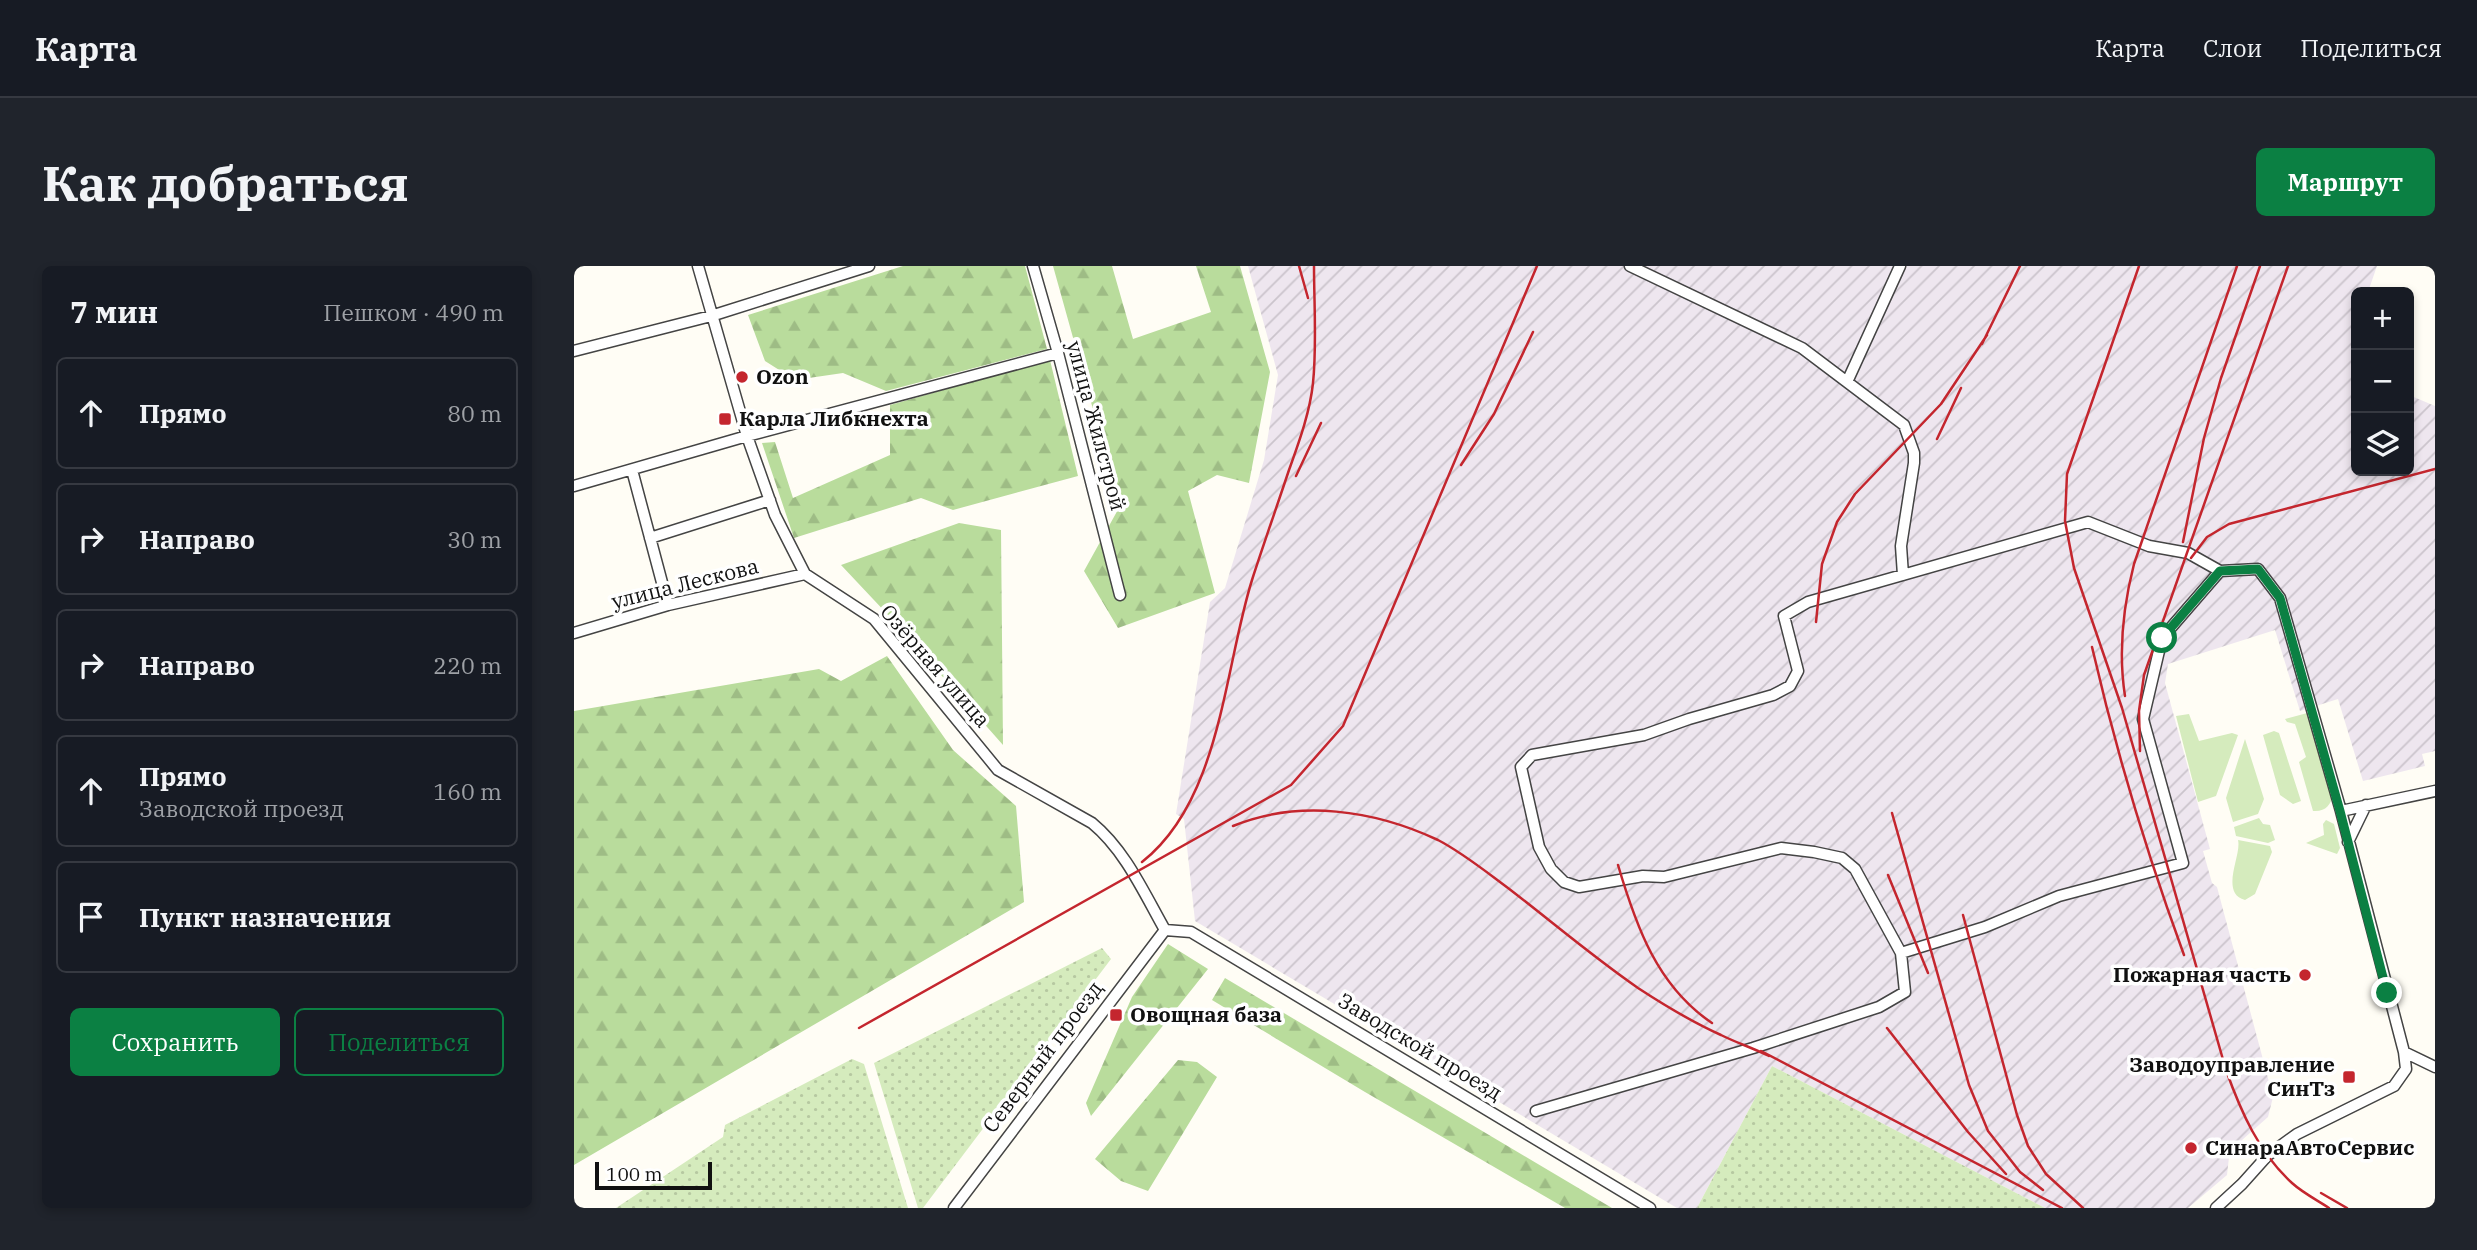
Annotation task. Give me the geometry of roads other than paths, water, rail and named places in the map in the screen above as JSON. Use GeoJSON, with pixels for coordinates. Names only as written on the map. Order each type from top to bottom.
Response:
{"type":"FeatureCollection","features":[{"type":"Feature","properties":{"kind":"street","name":"Озёрная улица"},"geometry":{"type":"LineString","coordinates":[[698,266],[747,436],[775,515],[806,574],[874,619],[999,769],[1092,823],[1105,834],[1133,873],[1165,930]]}},
{"type":"Feature","properties":{"kind":"street"},"geometry":{"type":"LineString","coordinates":[[574,351],[711,316],[869,266]]}},
{"type":"Feature","properties":{"kind":"street","name":"улица Жилстрой"},"geometry":{"type":"LineString","coordinates":[[1033,266],[1120,595]]}},
{"type":"Feature","properties":{"kind":"street"},"geometry":{"type":"LineString","coordinates":[[1629,266],[1802,348],[1904,425],[1914,453],[1901,546],[1903,575]]}},
{"type":"Feature","properties":{"kind":"street"},"geometry":{"type":"LineString","coordinates":[[1847,382],[1900,266]]}},
{"type":"Feature","properties":{"kind":"street"},"geometry":{"type":"LineString","coordinates":[[574,486],[747,436],[1058,353]]}},
{"type":"Feature","properties":{"kind":"street"},"geometry":{"type":"LineString","coordinates":[[632,470],[668,605]]}},
{"type":"Feature","properties":{"kind":"street"},"geometry":{"type":"LineString","coordinates":[[650,538],[770,500]]}},
{"type":"Feature","properties":{"kind":"street"},"geometry":{"type":"LineString","coordinates":[[1536,1111],[1753,1048],[1879,1007],[1905,992],[1901,953],[1855,869],[1842,859],[1781,848],[1664,877],[1643,876],[1579,887],[1564,881],[1551,869],[1539,847],[1521,767],[1532,755],[1644,735],[1782,691],[1790,686],[1798,671],[1784,616],[1808,602],[2088,522],[2149,546],[2188,553],[2220,571],[2258,569],[2280,598],[2404,1052],[2406,1069],[2394,1086],[2297,1133],[2269,1154],[2216,1208]]}},
{"type":"Feature","properties":{"kind":"street"},"geometry":{"type":"LineString","coordinates":[[1901,953],[1984,927],[2059,896],[2183,863],[2143,719],[2148,688],[2162,638],[2220,571]]}},
{"type":"Feature","properties":{"kind":"street","name":"улица Лескова"},"geometry":{"type":"LineString","coordinates":[[574,633],[668,605],[806,574]]}},
{"type":"Feature","properties":{"kind":"street"},"geometry":{"type":"LineString","coordinates":[[2340,811],[2435,791]]}},
{"type":"Feature","properties":{"kind":"street"},"geometry":{"type":"LineString","coordinates":[[2348,842],[2366,805]]}},
{"type":"Feature","properties":{"kind":"street","name":"Северный проезд"},"geometry":{"type":"LineString","coordinates":[[954,1208],[1165,930]]}},
{"type":"Feature","properties":{"kind":"street","name":"Заводской проезд"},"geometry":{"type":"LineString","coordinates":[[1165,930],[1191,932],[1650,1208]]}},
{"type":"Feature","properties":{"kind":"street"},"geometry":{"type":"LineString","coordinates":[[2404,1052],[2435,1067]]}},
{"type":"Feature","properties":{"kind":"railway"},"geometry":{"type":"LineString","coordinates":[[1299,266],[1308,298]]}},
{"type":"Feature","properties":{"kind":"railway"},"geometry":{"type":"LineString","coordinates":[[1142,862],[1168,836],[1189,804],[1216,731],[1242,615],[1309,405],[1315,354],[1314,266]]}},
{"type":"Feature","properties":{"kind":"railway"},"geometry":{"type":"LineString","coordinates":[[859,1028],[1291,785],[1343,726],[1537,266]]}},
{"type":"Feature","properties":{"kind":"railway"},"geometry":{"type":"LineString","coordinates":[[1982,344],[2020,266]]}},
{"type":"Feature","properties":{"kind":"railway"},"geometry":{"type":"LineString","coordinates":[[2139,266],[2067,474],[2065,521],[2074,568],[2122,708],[2232,1086],[2252,1131],[2270,1159],[2296,1187],[2329,1208]]}},
{"type":"Feature","properties":{"kind":"railway"},"geometry":{"type":"LineString","coordinates":[[2125,696],[2123,629],[2134,564],[2237,266]]}},
{"type":"Feature","properties":{"kind":"railway"},"geometry":{"type":"LineString","coordinates":[[2183,542],[2204,438],[2221,378],[2260,266]]}},
{"type":"Feature","properties":{"kind":"railway"},"geometry":{"type":"LineString","coordinates":[[2140,751],[2139,711],[2144,675],[2288,266]]}},
{"type":"Feature","properties":{"kind":"railway"},"geometry":{"type":"LineString","coordinates":[[1461,465],[1494,414],[1533,332]]}},
{"type":"Feature","properties":{"kind":"railway"},"geometry":{"type":"LineString","coordinates":[[1816,622],[1822,564],[1837,522],[1855,494],[1941,404],[1987,335]]}},
{"type":"Feature","properties":{"kind":"railway"},"geometry":{"type":"LineString","coordinates":[[1937,439],[1961,388]]}},
{"type":"Feature","properties":{"kind":"railway"},"geometry":{"type":"LineString","coordinates":[[1296,476],[1321,423]]}},
{"type":"Feature","properties":{"kind":"railway"},"geometry":{"type":"LineString","coordinates":[[2191,558],[2207,537],[2229,524],[2435,469]]}},
{"type":"Feature","properties":{"kind":"railway"},"geometry":{"type":"LineString","coordinates":[[2092,647],[2133,802],[2184,955]]}},
{"type":"Feature","properties":{"kind":"railway"},"geometry":{"type":"LineString","coordinates":[[1233,826],[1284,813],[1336,812],[1388,821],[1438,840],[1524,900],[1638,988],[1699,1025],[1769,1056]]}},
{"type":"Feature","properties":{"kind":"railway"},"geometry":{"type":"LineString","coordinates":[[1892,813],[1969,1085],[1988,1131],[2020,1172],[2043,1190]]}},
{"type":"Feature","properties":{"kind":"railway"},"geometry":{"type":"LineString","coordinates":[[1618,865],[1651,953],[1677,991],[1712,1023]]}},
{"type":"Feature","properties":{"kind":"railway"},"geometry":{"type":"LineString","coordinates":[[1888,875],[1928,973]]}},
{"type":"Feature","properties":{"kind":"railway"},"geometry":{"type":"LineString","coordinates":[[1963,915],[2017,1115],[2028,1146],[2046,1174],[2083,1208]]}},
{"type":"Feature","properties":{"kind":"railway"},"geometry":{"type":"LineString","coordinates":[[1887,1028],[1968,1132],[2006,1174]]}},
{"type":"Feature","properties":{"kind":"railway"},"geometry":{"type":"LineString","coordinates":[[1761,1051],[2062,1208]]}},
{"type":"Feature","properties":{"kind":"railway"},"geometry":{"type":"LineString","coordinates":[[2321,1193],[2347,1208]]}},
{"type":"Feature","properties":{"kind":"place","name":"Ozon"},"geometry":{"type":"Point","coordinates":[742,377]}},
{"type":"Feature","properties":{"kind":"place","name":"Карла Либкнехта"},"geometry":{"type":"Point","coordinates":[725,419]}},
{"type":"Feature","properties":{"kind":"place","name":"Пожарная часть"},"geometry":{"type":"Point","coordinates":[2305,975]}},
{"type":"Feature","properties":{"kind":"place","name":"Овощная база"},"geometry":{"type":"Point","coordinates":[1116,1015]}},
{"type":"Feature","properties":{"kind":"place","name":"Заводоуправление СинТз"},"geometry":{"type":"Point","coordinates":[2349,1077]}},
{"type":"Feature","properties":{"kind":"place","name":"СинараАвтоСервис"},"geometry":{"type":"Point","coordinates":[2191,1148]}}]}
